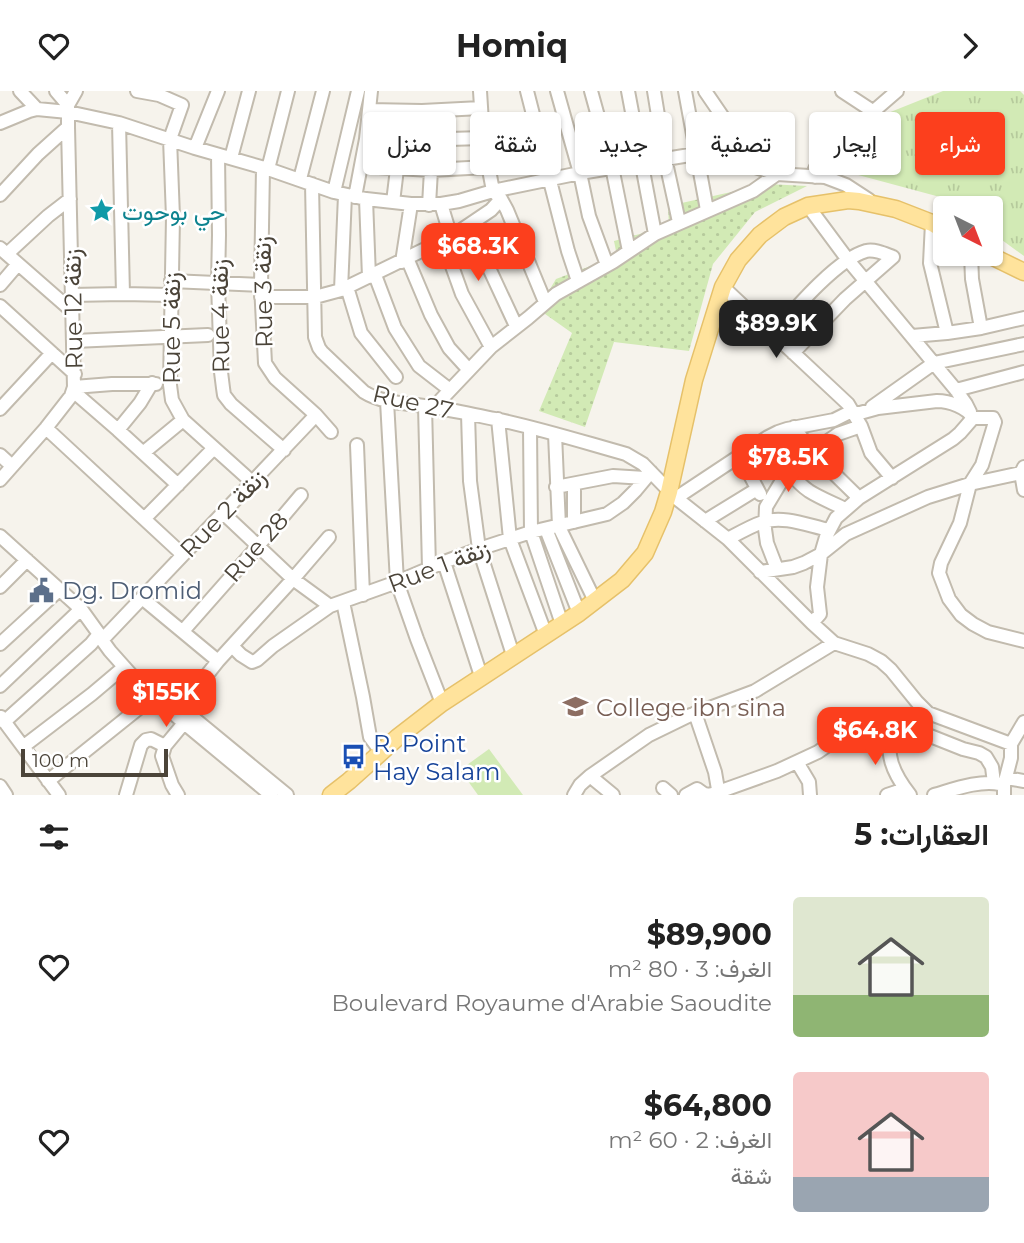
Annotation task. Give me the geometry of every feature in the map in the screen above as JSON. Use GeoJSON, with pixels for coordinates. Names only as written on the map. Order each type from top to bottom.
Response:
{"type":"FeatureCollection","features":[{"type":"Feature","properties":{"kind":"main road"},"geometry":{"type":"LineString","coordinates":[[331,795],[442,703],[595,601],[622,580],[645,553],[673,495],[694,380],[723,287],[738,260],[760,235],[784,217],[808,206],[848,200],[896,209],[933,225]]}},
{"type":"Feature","properties":{"kind":"main road"},"geometry":{"type":"LineString","coordinates":[[1003,262],[1024,272]]}},
{"type":"Feature","properties":{"kind":"main road"},"geometry":{"type":"LineString","coordinates":[[339,795],[349,781]]}},
{"type":"Feature","properties":{"kind":"street"},"geometry":{"type":"LineString","coordinates":[[20,91],[37,109]]}},
{"type":"Feature","properties":{"kind":"street"},"geometry":{"type":"LineString","coordinates":[[57,91],[68,108]]}},
{"type":"Feature","properties":{"kind":"street"},"geometry":{"type":"LineString","coordinates":[[68,108],[76,91]]}},
{"type":"Feature","properties":{"kind":"street"},"geometry":{"type":"LineString","coordinates":[[137,91],[159,95],[182,104],[170,139]]}},
{"type":"Feature","properties":{"kind":"street"},"geometry":{"type":"LineString","coordinates":[[195,148],[218,91]]}},
{"type":"Feature","properties":{"kind":"street","name":"Rue 4 زنقة"},"geometry":{"type":"LineString","coordinates":[[249,91],[225,156],[219,235],[220,372],[224,395],[284,450]]}},
{"type":"Feature","properties":{"kind":"street","name":"Rue 3 زنقة"},"geometry":{"type":"LineString","coordinates":[[288,91],[266,168],[261,291],[265,363],[275,378],[331,432]]}},
{"type":"Feature","properties":{"kind":"street","name":"Rue 27"},"geometry":{"type":"LineString","coordinates":[[323,91],[306,182],[315,297],[315,337],[318,348],[371,396],[498,419],[555,433],[636,459],[648,475],[728,539],[834,643]]}},
{"type":"Feature","properties":{"kind":"street"},"geometry":{"type":"LineString","coordinates":[[358,91],[344,289],[361,333],[396,377]]}},
{"type":"Feature","properties":{"kind":"street"},"geometry":{"type":"LineString","coordinates":[[371,91],[369,110],[481,108]]}},
{"type":"Feature","properties":{"kind":"street"},"geometry":{"type":"LineString","coordinates":[[480,91],[481,112]]}},
{"type":"Feature","properties":{"kind":"street"},"geometry":{"type":"LineString","coordinates":[[527,91],[578,281]]}},
{"type":"Feature","properties":{"kind":"street"},"geometry":{"type":"LineString","coordinates":[[557,91],[575,155]]}},
{"type":"Feature","properties":{"kind":"street"},"geometry":{"type":"LineString","coordinates":[[591,91],[597,112]]}},
{"type":"Feature","properties":{"kind":"street"},"geometry":{"type":"LineString","coordinates":[[628,91],[632,112]]}},
{"type":"Feature","properties":{"kind":"street"},"geometry":{"type":"LineString","coordinates":[[654,91],[657,112]]}},
{"type":"Feature","properties":{"kind":"street"},"geometry":{"type":"LineString","coordinates":[[685,91],[688,112]]}},
{"type":"Feature","properties":{"kind":"street"},"geometry":{"type":"LineString","coordinates":[[705,91],[719,112]]}},
{"type":"Feature","properties":{"kind":"street"},"geometry":{"type":"LineString","coordinates":[[842,91],[874,112],[896,91]]}},
{"type":"Feature","properties":{"kind":"street"},"geometry":{"type":"LineString","coordinates":[[3,118],[37,109],[68,108],[350,196],[411,204],[460,204],[575,174]]}},
{"type":"Feature","properties":{"kind":"street","name":"Rue 12 زنقة"},"geometry":{"type":"LineString","coordinates":[[0,479],[46,428],[74,384],[68,108]]}},
{"type":"Feature","properties":{"kind":"street"},"geometry":{"type":"LineString","coordinates":[[119,123],[123,294]]}},
{"type":"Feature","properties":{"kind":"street"},"geometry":{"type":"LineString","coordinates":[[0,195],[38,153],[68,127]]}},
{"type":"Feature","properties":{"kind":"street","name":"Rue 5 زنقة"},"geometry":{"type":"LineString","coordinates":[[170,139],[173,218],[172,400],[183,420],[252,482]]}},
{"type":"Feature","properties":{"kind":"street"},"geometry":{"type":"LineString","coordinates":[[363,155],[350,196],[372,276],[395,328],[419,366],[450,390]]}},
{"type":"Feature","properties":{"kind":"street"},"geometry":{"type":"LineString","coordinates":[[393,202],[396,175]]}},
{"type":"Feature","properties":{"kind":"street"},"geometry":{"type":"LineString","coordinates":[[432,175],[435,204],[463,295],[491,347]]}},
{"type":"Feature","properties":{"kind":"street"},"geometry":{"type":"LineString","coordinates":[[491,175],[545,302]]}},
{"type":"Feature","properties":{"kind":"street"},"geometry":{"type":"LineString","coordinates":[[580,175],[589,216],[607,265]]}},
{"type":"Feature","properties":{"kind":"street"},"geometry":{"type":"LineString","coordinates":[[614,175],[629,251]]}},
{"type":"Feature","properties":{"kind":"street"},"geometry":{"type":"LineString","coordinates":[[644,175],[655,234]]}},
{"type":"Feature","properties":{"kind":"street"},"geometry":{"type":"LineString","coordinates":[[669,175],[680,222]]}},
{"type":"Feature","properties":{"kind":"street"},"geometry":{"type":"LineString","coordinates":[[700,175],[707,210]]}},
{"type":"Feature","properties":{"kind":"street"},"geometry":{"type":"LineString","coordinates":[[429,568],[429,406],[450,390],[491,347],[556,294],[655,234],[752,191],[776,175]]}},
{"type":"Feature","properties":{"kind":"street"},"geometry":{"type":"LineString","coordinates":[[790,175],[825,177],[846,185],[875,204]]}},
{"type":"Feature","properties":{"kind":"street"},"geometry":{"type":"LineString","coordinates":[[171,281],[218,283],[315,297],[344,289],[447,239],[469,225],[497,195]]}},
{"type":"Feature","properties":{"kind":"street"},"geometry":{"type":"LineString","coordinates":[[70,199],[3,251],[72,311]]}},
{"type":"Feature","properties":{"kind":"street"},"geometry":{"type":"LineString","coordinates":[[411,204],[405,260],[449,348],[469,370]]}},
{"type":"Feature","properties":{"kind":"street"},"geometry":{"type":"LineString","coordinates":[[808,206],[848,260],[967,404],[972,415]]}},
{"type":"Feature","properties":{"kind":"street"},"geometry":{"type":"LineString","coordinates":[[469,225],[516,326]]}},
{"type":"Feature","properties":{"kind":"street"},"geometry":{"type":"LineString","coordinates":[[772,334],[839,265],[869,250],[893,257],[845,299],[793,353]]}},
{"type":"Feature","properties":{"kind":"street"},"geometry":{"type":"LineString","coordinates":[[933,250],[930,263],[947,333]]}},
{"type":"Feature","properties":{"kind":"street"},"geometry":{"type":"LineString","coordinates":[[0,285],[18,264]]}},
{"type":"Feature","properties":{"kind":"street"},"geometry":{"type":"LineString","coordinates":[[971,266],[981,328]]}},
{"type":"Feature","properties":{"kind":"street"},"geometry":{"type":"LineString","coordinates":[[723,287],[848,404],[862,426],[872,453],[892,478]]}},
{"type":"Feature","properties":{"kind":"street"},"geometry":{"type":"LineString","coordinates":[[72,295],[171,295]]}},
{"type":"Feature","properties":{"kind":"street"},"geometry":{"type":"LineString","coordinates":[[0,306],[52,353],[74,384],[118,431],[178,485]]}},
{"type":"Feature","properties":{"kind":"street"},"geometry":{"type":"LineString","coordinates":[[912,336],[981,328],[1024,318]]}},
{"type":"Feature","properties":{"kind":"street"},"geometry":{"type":"LineString","coordinates":[[74,341],[208,335]]}},
{"type":"Feature","properties":{"kind":"street"},"geometry":{"type":"LineString","coordinates":[[868,410],[934,363],[1024,344]]}},
{"type":"Feature","properties":{"kind":"street"},"geometry":{"type":"LineString","coordinates":[[0,409],[52,353]]}},
{"type":"Feature","properties":{"kind":"street"},"geometry":{"type":"LineString","coordinates":[[956,390],[1024,372]]}},
{"type":"Feature","properties":{"kind":"street"},"geometry":{"type":"LineString","coordinates":[[118,431],[152,383]]}},
{"type":"Feature","properties":{"kind":"street"},"geometry":{"type":"LineString","coordinates":[[74,384],[170,384]]}},
{"type":"Feature","properties":{"kind":"street"},"geometry":{"type":"LineString","coordinates":[[387,401],[397,582],[442,703]]}},
{"type":"Feature","properties":{"kind":"street"},"geometry":{"type":"LineString","coordinates":[[673,495],[768,437],[848,414],[944,401],[972,415],[993,418],[995,422],[982,465],[970,484],[960,523],[939,573],[948,599],[961,615],[988,632],[1024,641]]}},
{"type":"Feature","properties":{"kind":"street"},"geometry":{"type":"LineString","coordinates":[[467,414],[470,481],[479,549],[513,655]]}},
{"type":"Feature","properties":{"kind":"street","name":"Rue 2 زنقة"},"geometry":{"type":"LineString","coordinates":[[102,637],[316,415]]}},
{"type":"Feature","properties":{"kind":"street"},"geometry":{"type":"LineString","coordinates":[[812,623],[820,614],[817,587],[821,554],[836,518],[859,498],[953,439],[972,415]]}},
{"type":"Feature","properties":{"kind":"street"},"geometry":{"type":"LineString","coordinates":[[498,419],[510,539],[546,635]]}},
{"type":"Feature","properties":{"kind":"street"},"geometry":{"type":"LineString","coordinates":[[143,453],[183,420]]}},
{"type":"Feature","properties":{"kind":"street"},"geometry":{"type":"LineString","coordinates":[[766,507],[788,470],[801,457],[838,434],[862,426]]}},
{"type":"Feature","properties":{"kind":"street"},"geometry":{"type":"LineString","coordinates":[[46,428],[182,554]]}},
{"type":"Feature","properties":{"kind":"street"},"geometry":{"type":"LineString","coordinates":[[530,428],[531,532],[562,624]]}},
{"type":"Feature","properties":{"kind":"street"},"geometry":{"type":"LineString","coordinates":[[794,428],[812,452],[859,498]]}},
{"type":"Feature","properties":{"kind":"street"},"geometry":{"type":"LineString","coordinates":[[555,433],[555,529],[579,613]]}},
{"type":"Feature","properties":{"kind":"street"},"geometry":{"type":"LineString","coordinates":[[768,437],[788,470],[811,492],[845,509]]}},
{"type":"Feature","properties":{"kind":"street"},"geometry":{"type":"LineString","coordinates":[[357,445],[363,595]]}},
{"type":"Feature","properties":{"kind":"street"},"geometry":{"type":"LineString","coordinates":[[145,518],[214,448]]}},
{"type":"Feature","properties":{"kind":"street"},"geometry":{"type":"LineString","coordinates":[[0,454],[12,466]]}},
{"type":"Feature","properties":{"kind":"street"},"geometry":{"type":"LineString","coordinates":[[740,456],[766,507],[767,543],[777,569]]}},
{"type":"Feature","properties":{"kind":"street"},"geometry":{"type":"LineString","coordinates":[[760,572],[804,563],[821,554],[846,534],[928,497],[970,484],[1023,469],[1024,491]]}},
{"type":"Feature","properties":{"kind":"street"},"geometry":{"type":"LineString","coordinates":[[556,487],[613,476],[648,475]]}},
{"type":"Feature","properties":{"kind":"street","name":"Rue 1 زنقة"},"geometry":{"type":"LineString","coordinates":[[232,646],[246,659],[252,662],[257,660],[273,646],[336,604],[479,549],[531,532],[555,529],[607,514],[636,490],[648,475]]}},
{"type":"Feature","properties":{"kind":"street"},"geometry":{"type":"LineString","coordinates":[[574,484],[575,522]]}},
{"type":"Feature","properties":{"kind":"street"},"geometry":{"type":"LineString","coordinates":[[705,521],[757,489]]}},
{"type":"Feature","properties":{"kind":"street","name":"Rue 28"},"geometry":{"type":"LineString","coordinates":[[183,631],[301,495]]}},
{"type":"Feature","properties":{"kind":"street"},"geometry":{"type":"LineString","coordinates":[[223,513],[293,579],[336,604],[363,697],[370,737],[381,752]]}},
{"type":"Feature","properties":{"kind":"street"},"geometry":{"type":"LineString","coordinates":[[728,539],[766,521],[787,520],[830,530]]}},
{"type":"Feature","properties":{"kind":"street"},"geometry":{"type":"LineString","coordinates":[[555,529],[595,601]]}},
{"type":"Feature","properties":{"kind":"street"},"geometry":{"type":"LineString","coordinates":[[173,792],[162,761],[162,751],[180,715],[218,661],[329,537]]}},
{"type":"Feature","properties":{"kind":"street"},"geometry":{"type":"LineString","coordinates":[[1,538],[81,609],[124,667],[154,696],[287,795]]}},
{"type":"Feature","properties":{"kind":"street"},"geometry":{"type":"LineString","coordinates":[[0,587],[27,560]]}},
{"type":"Feature","properties":{"kind":"street"},"geometry":{"type":"LineString","coordinates":[[444,562],[481,676]]}},
{"type":"Feature","properties":{"kind":"street"},"geometry":{"type":"LineString","coordinates":[[0,644],[60,589]]}},
{"type":"Feature","properties":{"kind":"street"},"geometry":{"type":"LineString","coordinates":[[142,597],[218,661]]}},
{"type":"Feature","properties":{"kind":"street"},"geometry":{"type":"LineString","coordinates":[[0,686],[81,609]]}},
{"type":"Feature","properties":{"kind":"street"},"geometry":{"type":"LineString","coordinates":[[102,637],[180,715],[271,795]]}},
{"type":"Feature","properties":{"kind":"street"},"geometry":{"type":"LineString","coordinates":[[59,795],[2,719],[102,637]]}},
{"type":"Feature","properties":{"kind":"street"},"geometry":{"type":"LineString","coordinates":[[573,795],[590,776],[649,735],[695,713],[755,691],[834,643],[881,661],[928,713],[1011,744]]}},
{"type":"Feature","properties":{"kind":"street"},"geometry":{"type":"LineString","coordinates":[[24,746],[124,667]]}},
{"type":"Feature","properties":{"kind":"street"},"geometry":{"type":"LineString","coordinates":[[48,781],[154,696]]}},
{"type":"Feature","properties":{"kind":"street"},"geometry":{"type":"LineString","coordinates":[[695,713],[715,772],[718,794]]}},
{"type":"Feature","properties":{"kind":"street"},"geometry":{"type":"LineString","coordinates":[[686,795],[697,789],[710,795],[718,794],[823,749],[852,725],[887,721],[979,753],[986,757],[1002,785]]}},
{"type":"Feature","properties":{"kind":"street"},"geometry":{"type":"LineString","coordinates":[[887,721],[892,767],[908,792]]}},
{"type":"Feature","properties":{"kind":"street"},"geometry":{"type":"LineString","coordinates":[[1002,785],[1011,758],[1011,744],[1024,722]]}},
{"type":"Feature","properties":{"kind":"street"},"geometry":{"type":"LineString","coordinates":[[126,795],[141,745],[151,739],[165,746]]}},
{"type":"Feature","properties":{"kind":"street"},"geometry":{"type":"LineString","coordinates":[[797,762],[809,782],[810,795]]}},
{"type":"Feature","properties":{"kind":"street"},"geometry":{"type":"LineString","coordinates":[[590,776],[613,795]]}},
{"type":"Feature","properties":{"kind":"street"},"geometry":{"type":"LineString","coordinates":[[934,795],[966,786],[1024,781]]}},
{"type":"Feature","properties":{"kind":"street"},"geometry":{"type":"LineString","coordinates":[[0,786],[6,795]]}},
{"type":"Feature","properties":{"kind":"street"},"geometry":{"type":"LineString","coordinates":[[887,795],[908,792]]}},
{"type":"Feature","properties":{"kind":"green space"},"geometry":{"type":"Polygon","coordinates":[[[943,91],[1020,91],[1024,95],[1024,256],[1003,241],[1003,196],[936,196],[858,175],[901,175],[901,112],[890,112],[943,91]]]}},
{"type":"Feature","properties":{"kind":"green space"},"geometry":{"type":"Polygon","coordinates":[[[767,184],[807,186],[755,212],[713,264],[689,351],[614,342],[585,427],[539,411],[572,333],[538,309],[556,279],[617,256],[614,241],[669,226],[668,206],[767,184]]]}},
{"type":"Feature","properties":{"kind":"green space"},"geometry":{"type":"Polygon","coordinates":[[[489,749],[523,795],[478,795],[460,770],[489,749]]]}},
{"type":"Feature","properties":{"kind":"place","name":"حي بوحوت"},"geometry":{"type":"Point","coordinates":[102,211]}},
{"type":"Feature","properties":{"kind":"place","name":"Dg. Dromid"},"geometry":{"type":"Point","coordinates":[42,590]}},
{"type":"Feature","properties":{"kind":"place","name":"College ibn sina"},"geometry":{"type":"Point","coordinates":[576,707]}},
{"type":"Feature","properties":{"kind":"place","name":"R. Point Hay Salam"},"geometry":{"type":"Point","coordinates":[353,757]}}]}
